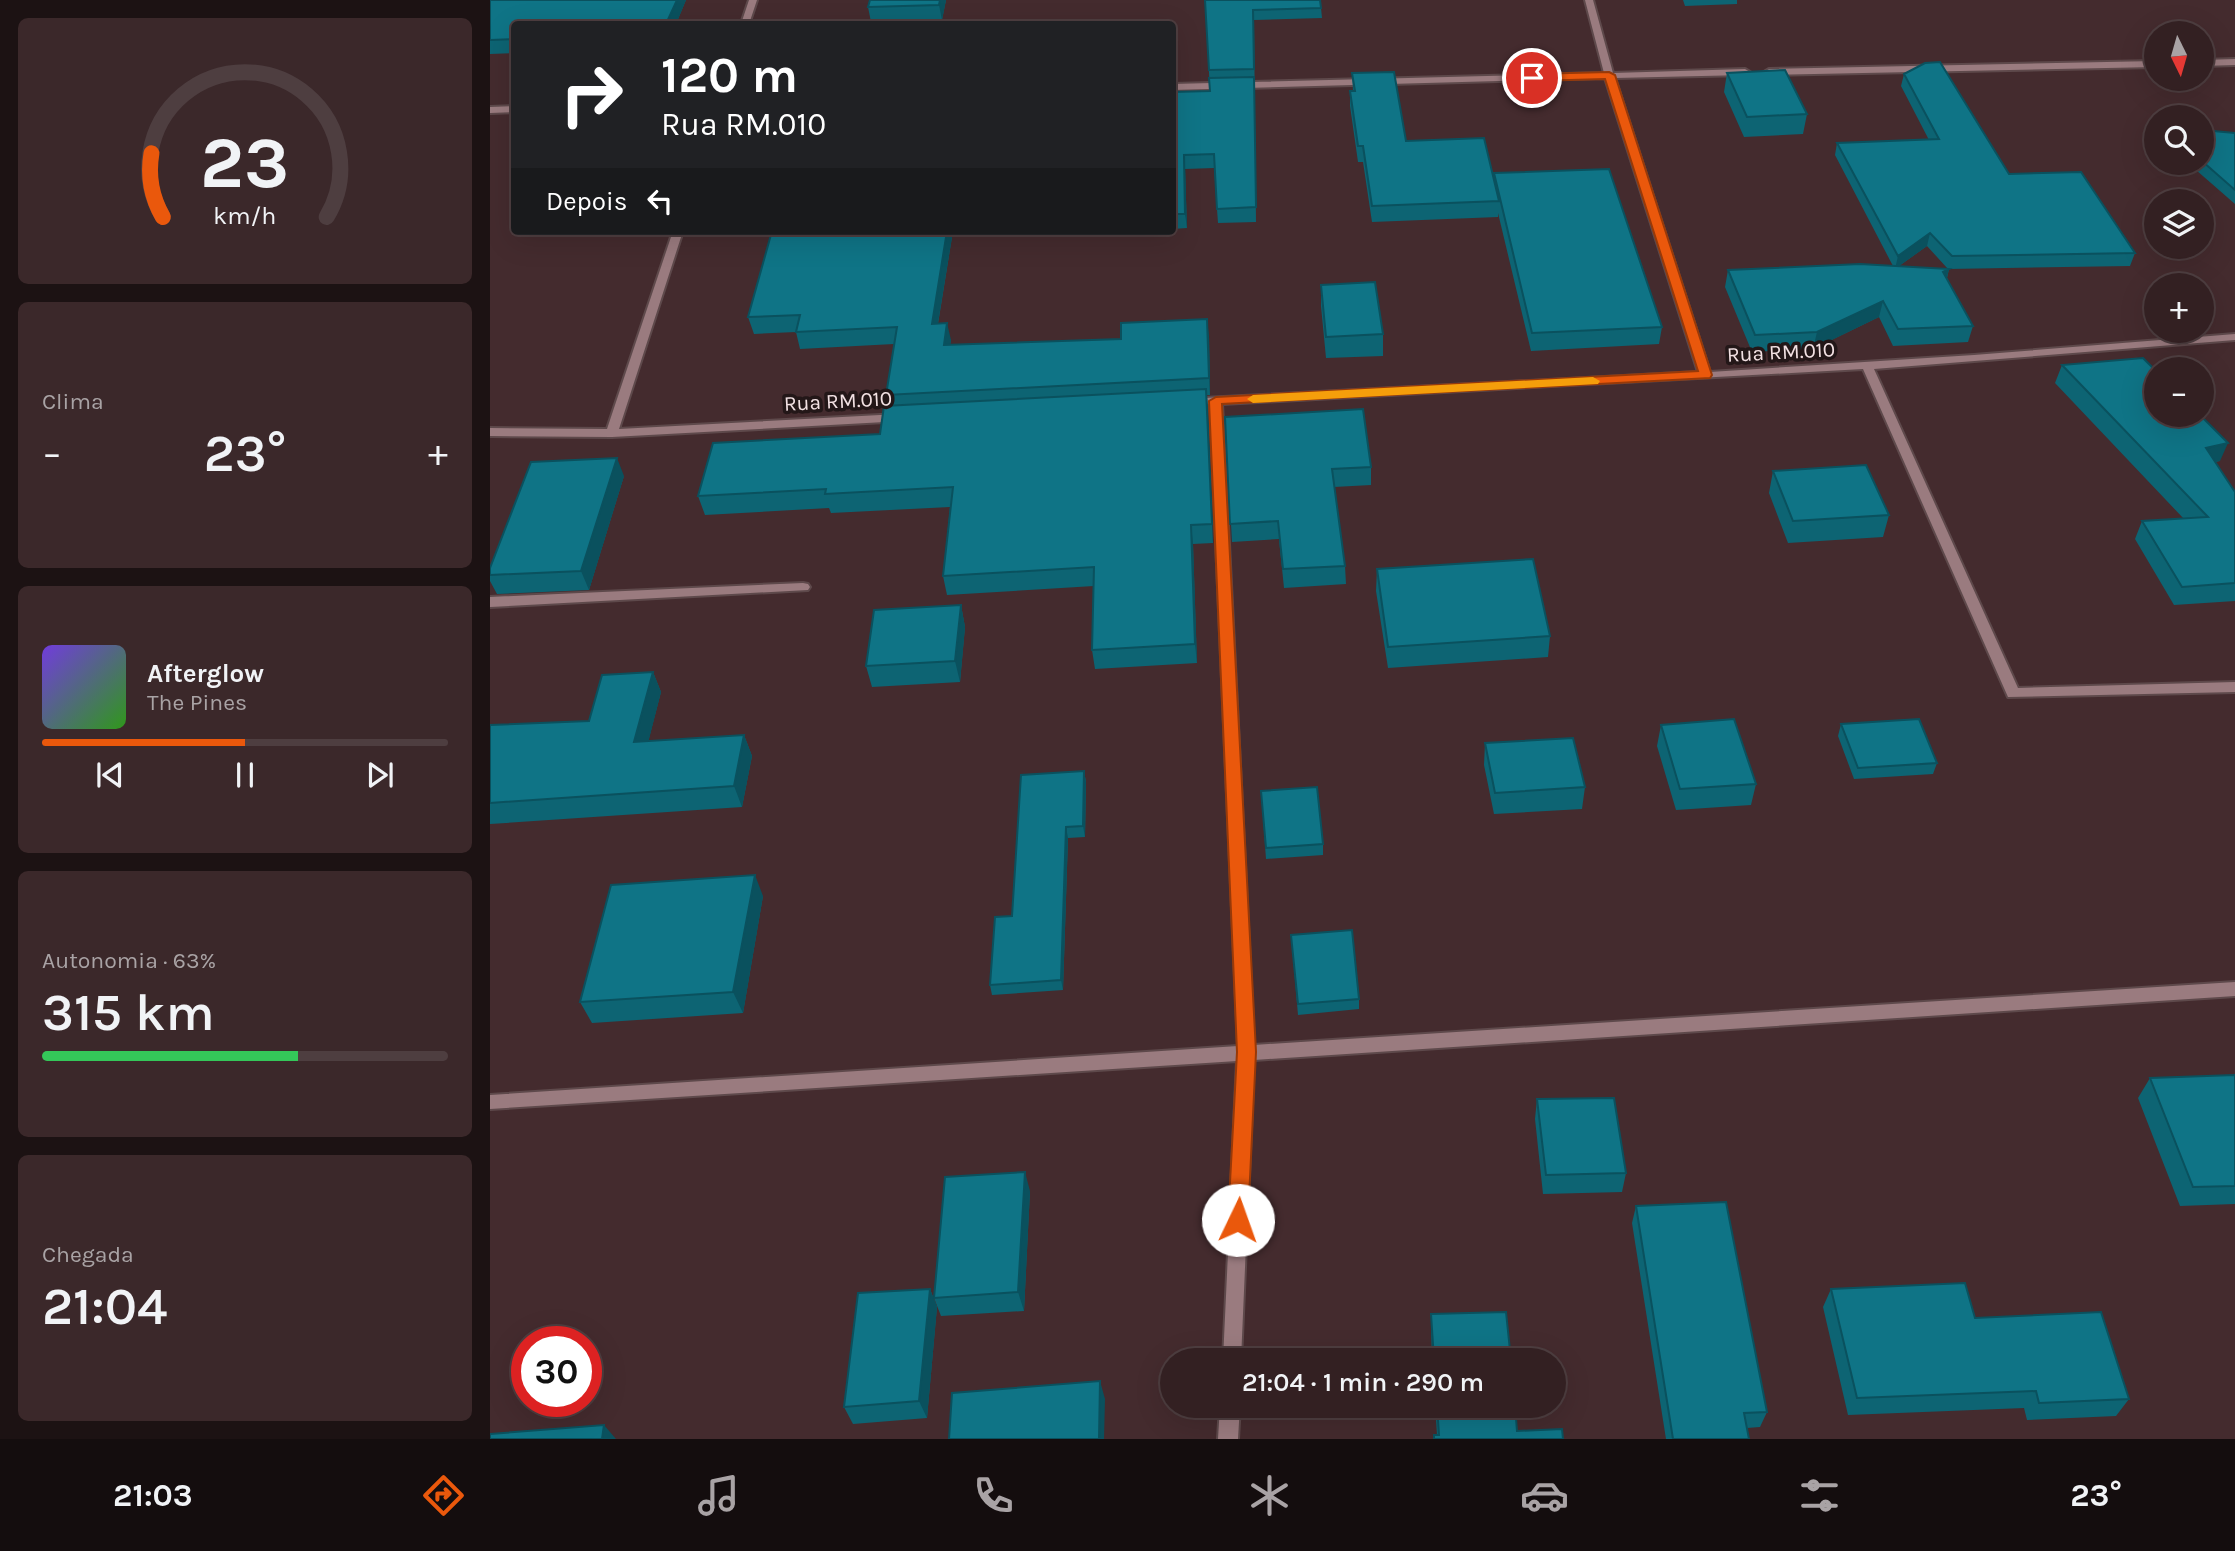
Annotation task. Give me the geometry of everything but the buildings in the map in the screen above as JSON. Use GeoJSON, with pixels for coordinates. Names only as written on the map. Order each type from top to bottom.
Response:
{"type":"FeatureCollection","features":[{"type":"Feature","properties":{"kind":"street"},"geometry":{"type":"LineString","coordinates":[[746,21],[753,0]]}},
{"type":"Feature","properties":{"kind":"street"},"geometry":{"type":"LineString","coordinates":[[1589,0],[1609,75],[1705,375]]}},
{"type":"Feature","properties":{"kind":"street"},"geometry":{"type":"LineString","coordinates":[[2214,62],[2235,62]]}},
{"type":"Feature","properties":{"kind":"street"},"geometry":{"type":"LineString","coordinates":[[1176,87],[2144,64]]}},
{"type":"Feature","properties":{"kind":"street"},"geometry":{"type":"LineString","coordinates":[[490,110],[511,109]]}},
{"type":"Feature","properties":{"kind":"street"},"geometry":{"type":"LineString","coordinates":[[612,433],[677,235]]}},
{"type":"Feature","properties":{"kind":"street","name":"Rua RM.010"},"geometry":{"type":"LineString","coordinates":[[1176,403],[2063,354],[2235,337]]}},
{"type":"Feature","properties":{"kind":"street"},"geometry":{"type":"LineString","coordinates":[[1867,366],[2013,693],[2235,687]]}},
{"type":"Feature","properties":{"kind":"street"},"geometry":{"type":"LineString","coordinates":[[1216,401],[1246,1052],[1233,1348]]}},
{"type":"Feature","properties":{"kind":"street","name":"Rua RM.010"},"geometry":{"type":"LineString","coordinates":[[490,432],[612,433],[909,417]]}},
{"type":"Feature","properties":{"kind":"street"},"geometry":{"type":"LineString","coordinates":[[490,602],[803,587]]}},
{"type":"Feature","properties":{"kind":"street"},"geometry":{"type":"LineString","coordinates":[[490,1102],[2235,989]]}},
{"type":"Feature","properties":{"kind":"street"},"geometry":{"type":"LineString","coordinates":[[1228,1439],[1229,1418]]}},
{"type":"Feature","properties":{"kind":"slow traffic"},"geometry":{"type":"LineString","coordinates":[[1253,399],[1593,381]]}},
{"type":"Feature","properties":{"kind":"route"},"geometry":{"type":"LineString","coordinates":[[1238,1220],[1246,1052],[1216,401],[1705,375],[1609,75],[1532,78]]}}]}
